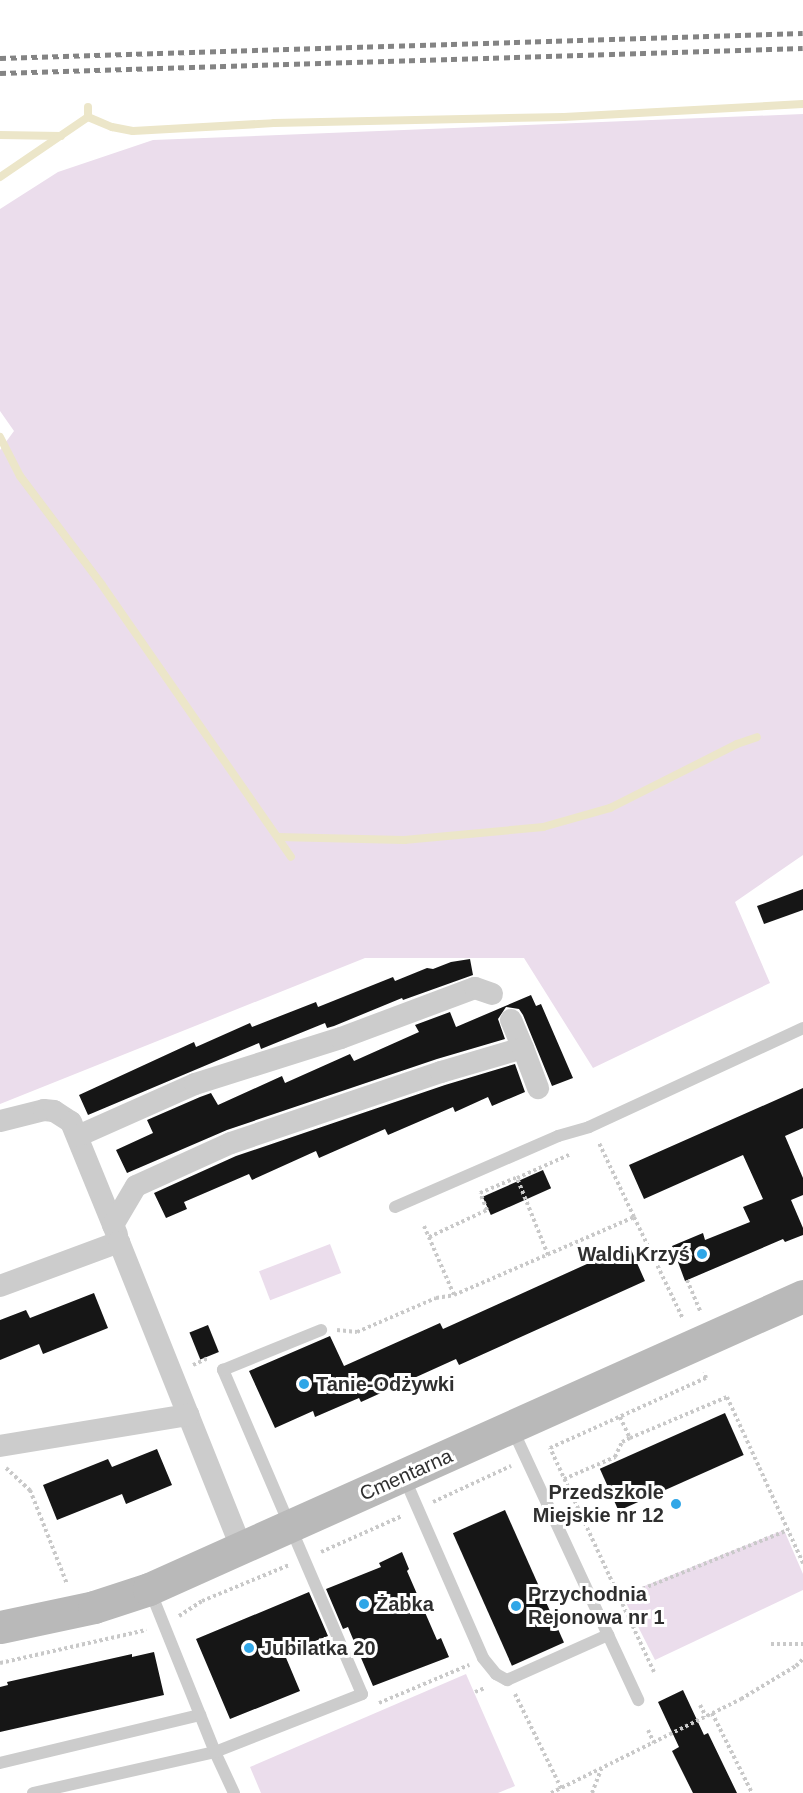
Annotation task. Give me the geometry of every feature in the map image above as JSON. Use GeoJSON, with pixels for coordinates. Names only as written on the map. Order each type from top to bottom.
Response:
{"type":"FeatureCollection","features":[{"type":"Feature","properties":{"kind":"street"},"geometry":{"type":"LineString","coordinates":[[78,1136],[195,1084],[341,1038],[475,988],[492,994]]}},
{"type":"Feature","properties":{"kind":"street"},"geometry":{"type":"LineString","coordinates":[[511,1020],[538,1088]]}},
{"type":"Feature","properties":{"kind":"street"},"geometry":{"type":"LineString","coordinates":[[0,1286],[116,1233],[136,1186],[231,1143],[441,1072],[523,1048]]}},
{"type":"Feature","properties":{"kind":"street"},"geometry":{"type":"LineString","coordinates":[[0,1121],[34,1110],[54,1111],[71,1122],[242,1550]]}},
{"type":"Feature","properties":{"kind":"street","name":"Cmentarna"},"geometry":{"type":"LineString","coordinates":[[0,1627],[94,1607],[149,1589],[242,1550],[803,1296]]}},
{"type":"Feature","properties":{"kind":"street"},"geometry":{"type":"LineString","coordinates":[[0,1446],[188,1416]]}},
{"type":"Feature","properties":{"kind":"lane"},"geometry":{"type":"LineString","coordinates":[[395,1207],[558,1136],[589,1127],[803,1028]]}},
{"type":"Feature","properties":{"kind":"lane"},"geometry":{"type":"LineString","coordinates":[[33,1793],[215,1752],[362,1694],[223,1370],[321,1330]]}},
{"type":"Feature","properties":{"kind":"lane"},"geometry":{"type":"LineString","coordinates":[[512,1427],[638,1700]]}},
{"type":"Feature","properties":{"kind":"lane"},"geometry":{"type":"LineString","coordinates":[[404,1477],[483,1658],[496,1674],[507,1680],[608,1635]]}},
{"type":"Feature","properties":{"kind":"lane"},"geometry":{"type":"LineString","coordinates":[[149,1589],[234,1793]]}},
{"type":"Feature","properties":{"kind":"lane"},"geometry":{"type":"LineString","coordinates":[[0,1762],[200,1715]]}},
{"type":"Feature","properties":{"kind":"path"},"geometry":{"type":"LineString","coordinates":[[588,1146],[598,1142],[685,1324]]}},
{"type":"Feature","properties":{"kind":"path"},"geometry":{"type":"LineString","coordinates":[[429,1237],[487,1210],[480,1193],[578,1151]]}},
{"type":"Feature","properties":{"kind":"path"},"geometry":{"type":"LineString","coordinates":[[516,1178],[548,1256]]}},
{"type":"Feature","properties":{"kind":"path"},"geometry":{"type":"LineString","coordinates":[[424,1226],[454,1295],[634,1217]]}},
{"type":"Feature","properties":{"kind":"path"},"geometry":{"type":"LineString","coordinates":[[687,1280],[700,1312]]}},
{"type":"Feature","properties":{"kind":"path"},"geometry":{"type":"LineString","coordinates":[[564,1479],[615,1457],[622,1442],[727,1397],[803,1563]]}},
{"type":"Feature","properties":{"kind":"path"},"geometry":{"type":"LineString","coordinates":[[620,1418],[630,1438]]}},
{"type":"Feature","properties":{"kind":"path"},"geometry":{"type":"LineString","coordinates":[[0,1461],[30,1490],[69,1588]]}},
{"type":"Feature","properties":{"kind":"path"},"geometry":{"type":"LineString","coordinates":[[637,1592],[788,1530]]}},
{"type":"Feature","properties":{"kind":"path"},"geometry":{"type":"LineString","coordinates":[[164,1626],[202,1601],[306,1559]]}},
{"type":"Feature","properties":{"kind":"path"},"geometry":{"type":"LineString","coordinates":[[771,1644],[803,1644]]}},
{"type":"Feature","properties":{"kind":"path"},"geometry":{"type":"LineString","coordinates":[[358,1696],[363,1703],[376,1704],[483,1658]]}},
{"type":"Feature","properties":{"kind":"path"},"geometry":{"type":"LineString","coordinates":[[551,1793],[706,1717],[769,1683],[803,1659]]}},
{"type":"Feature","properties":{"kind":"path"},"geometry":{"type":"LineString","coordinates":[[507,1680],[561,1788]]}},
{"type":"Feature","properties":{"kind":"path"},"geometry":{"type":"LineString","coordinates":[[700,1705],[706,1717]]}},
{"type":"Feature","properties":{"kind":"path"},"geometry":{"type":"LineString","coordinates":[[712,1713],[752,1793]]}},
{"type":"Feature","properties":{"kind":"path"},"geometry":{"type":"LineString","coordinates":[[648,1730],[654,1743]]}},
{"type":"Feature","properties":{"kind":"path"},"geometry":{"type":"LineString","coordinates":[[592,1793],[601,1769]]}},
{"type":"Feature","properties":{"kind":"shaded area"},"geometry":{"type":"Polygon","coordinates":[[[803,114],[803,855],[735,902],[770,983],[593,1068],[524,958],[365,958],[0,1104],[0,450],[14,431],[0,411],[0,209],[58,172],[153,140],[803,114]]]}},
{"type":"Feature","properties":{"kind":"shaded area"},"geometry":{"type":"Polygon","coordinates":[[[330,1244],[341,1273],[270,1300],[259,1271],[330,1244]]]}},
{"type":"Feature","properties":{"kind":"shaded area"},"geometry":{"type":"Polygon","coordinates":[[[784,1530],[803,1574],[803,1590],[655,1660],[622,1595],[784,1530]]]}},
{"type":"Feature","properties":{"kind":"shaded area"},"geometry":{"type":"Polygon","coordinates":[[[466,1674],[515,1786],[498,1793],[261,1793],[250,1767],[466,1674]]]}},
{"type":"Feature","properties":{"kind":"building"},"geometry":{"type":"Polygon","coordinates":[[[803,889],[803,910],[764,924],[757,906],[803,889]]]}},
{"type":"Feature","properties":{"kind":"building"},"geometry":{"type":"Polygon","coordinates":[[[470,959],[473,975],[403,1000],[402,998],[334,1026],[327,1028],[325,1023],[261,1049],[259,1043],[88,1115],[79,1095],[194,1042],[196,1047],[250,1023],[252,1027],[316,1002],[318,1007],[393,977],[395,981],[427,968],[433,969],[451,962],[470,959]]]}},
{"type":"Feature","properties":{"kind":"building"},"geometry":{"type":"Polygon","coordinates":[[[531,995],[536,1006],[541,1004],[573,1078],[552,1086],[523,1015],[519,1009],[506,1007],[498,1019],[505,1039],[437,1059],[227,1130],[127,1173],[116,1150],[153,1133],[147,1120],[200,1097],[211,1093],[218,1105],[282,1076],[285,1083],[350,1054],[354,1061],[419,1032],[415,1025],[450,1012],[456,1027],[531,995]]]}},
{"type":"Feature","properties":{"kind":"building"},"geometry":{"type":"Polygon","coordinates":[[[515,1064],[525,1092],[492,1106],[488,1097],[455,1112],[453,1107],[388,1135],[385,1129],[319,1158],[316,1151],[252,1180],[249,1174],[184,1202],[187,1209],[166,1218],[154,1193],[236,1156],[445,1085],[515,1064]]]}},
{"type":"Feature","properties":{"kind":"building"},"geometry":{"type":"Polygon","coordinates":[[[803,1088],[803,1128],[785,1136],[803,1178],[803,1195],[791,1200],[803,1228],[803,1235],[785,1242],[783,1239],[685,1281],[672,1246],[703,1233],[705,1240],[750,1222],[743,1207],[763,1199],[743,1155],[644,1199],[629,1165],[803,1088]]]}},
{"type":"Feature","properties":{"kind":"building"},"geometry":{"type":"Polygon","coordinates":[[[543,1170],[551,1188],[491,1215],[483,1197],[543,1170]]]}},
{"type":"Feature","properties":{"kind":"building"},"geometry":{"type":"Polygon","coordinates":[[[629,1245],[645,1281],[459,1365],[456,1359],[361,1402],[359,1398],[315,1417],[313,1411],[275,1428],[249,1371],[330,1336],[344,1366],[440,1323],[443,1329],[629,1245]]]}},
{"type":"Feature","properties":{"kind":"building"},"geometry":{"type":"Polygon","coordinates":[[[94,1293],[108,1328],[43,1354],[39,1344],[0,1360],[0,1320],[26,1310],[30,1318],[94,1293]]]}},
{"type":"Feature","properties":{"kind":"building"},"geometry":{"type":"Polygon","coordinates":[[[208,1325],[219,1352],[200,1359],[189,1332],[208,1325]]]}},
{"type":"Feature","properties":{"kind":"building"},"geometry":{"type":"Polygon","coordinates":[[[725,1413],[744,1455],[619,1511],[600,1469],[725,1413]]]}},
{"type":"Feature","properties":{"kind":"building"},"geometry":{"type":"Polygon","coordinates":[[[157,1449],[172,1485],[126,1504],[122,1494],[57,1520],[43,1485],[108,1459],[112,1467],[157,1449]]]}},
{"type":"Feature","properties":{"kind":"building","name":"Przychodnia Rejonowa nr 1"},"geometry":{"type":"Polygon","coordinates":[[[505,1510],[564,1642],[512,1666],[453,1533],[505,1510]]]}},
{"type":"Feature","properties":{"kind":"building"},"geometry":{"type":"Polygon","coordinates":[[[402,1552],[409,1569],[407,1571],[437,1640],[441,1638],[449,1657],[373,1686],[348,1627],[343,1629],[326,1589],[381,1567],[379,1563],[402,1552]]]}},
{"type":"Feature","properties":{"kind":"building","name":"Jubilatka 20"},"geometry":{"type":"Polygon","coordinates":[[[309,1592],[328,1636],[284,1653],[300,1691],[230,1719],[196,1639],[309,1592]]]}},
{"type":"Feature","properties":{"kind":"building"},"geometry":{"type":"Polygon","coordinates":[[[154,1652],[164,1695],[0,1732],[0,1687],[8,1685],[7,1682],[132,1654],[132,1657],[154,1652]]]}},
{"type":"Feature","properties":{"kind":"building"},"geometry":{"type":"Polygon","coordinates":[[[683,1690],[704,1735],[708,1733],[737,1793],[693,1793],[672,1751],[679,1747],[658,1702],[683,1690]]]}},
{"type":"Feature","properties":{"kind":"waterway"},"geometry":{"type":"LineString","coordinates":[[88,117],[112,127],[133,131],[274,123],[564,117],[803,104]]}},
{"type":"Feature","properties":{"kind":"waterway"},"geometry":{"type":"LineString","coordinates":[[0,177],[88,117],[88,107]]}},
{"type":"Feature","properties":{"kind":"waterway"},"geometry":{"type":"LineString","coordinates":[[0,135],[61,136]]}},
{"type":"Feature","properties":{"kind":"waterway"},"geometry":{"type":"LineString","coordinates":[[0,437],[20,476],[102,585],[291,857]]}},
{"type":"Feature","properties":{"kind":"waterway"},"geometry":{"type":"LineString","coordinates":[[278,837],[404,840],[543,827],[610,808],[737,744],[757,737]]}},
{"type":"Feature","properties":{"kind":"railway"},"geometry":{"type":"LineString","coordinates":[[0,58],[803,33]]}},
{"type":"Feature","properties":{"kind":"railway"},"geometry":{"type":"LineString","coordinates":[[0,73],[803,48]]}},
{"type":"Feature","properties":{"kind":"place","name":"Waldi Krzyś"},"geometry":{"type":"Point","coordinates":[702,1254]}},
{"type":"Feature","properties":{"kind":"place","name":"Tanie-Odżywki"},"geometry":{"type":"Point","coordinates":[304,1384]}},
{"type":"Feature","properties":{"kind":"place","name":"Przedszkole Miejskie nr 12"},"geometry":{"type":"Point","coordinates":[676,1504]}},
{"type":"Feature","properties":{"kind":"place","name":"Żabka"},"geometry":{"type":"Point","coordinates":[364,1604]}},
{"type":"Feature","properties":{"kind":"place","name":"Przychodnia Rejonowa nr 1"},"geometry":{"type":"Point","coordinates":[516,1606]}},
{"type":"Feature","properties":{"kind":"place","name":"Jubilatka 20"},"geometry":{"type":"Point","coordinates":[249,1648]}}]}
